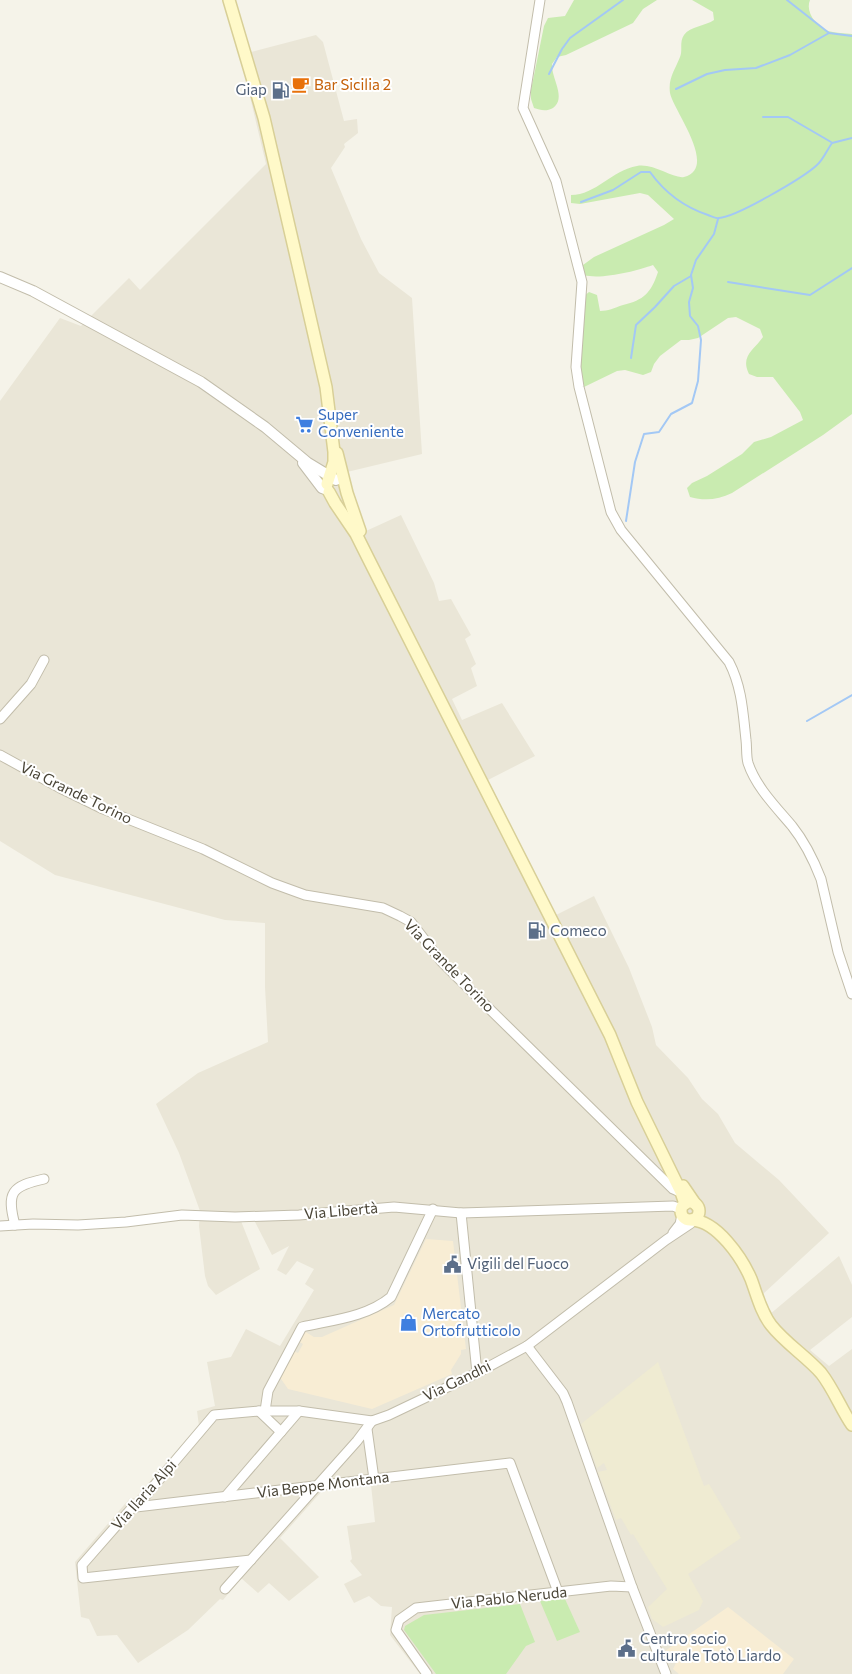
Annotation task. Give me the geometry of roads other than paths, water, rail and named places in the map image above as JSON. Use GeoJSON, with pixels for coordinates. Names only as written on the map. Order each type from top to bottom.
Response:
{"type":"FeatureCollection","features":[{"type":"Feature","properties":{"kind":"main road"},"geometry":{"type":"LineString","coordinates":[[229,0],[266,127],[326,387],[333,437],[334,503],[356,534],[610,1035],[638,1102],[690,1210]]}},
{"type":"Feature","properties":{"kind":"main road"},"geometry":{"type":"LineString","coordinates":[[333,482],[368,558]]}},
{"type":"Feature","properties":{"kind":"main road"},"geometry":{"type":"LineString","coordinates":[[663,1156],[690,1210]]}},
{"type":"Feature","properties":{"kind":"main road"},"geometry":{"type":"LineString","coordinates":[[690,1210],[703,1210],[720,1229],[751,1278],[762,1310],[771,1326],[822,1374],[852,1425]]}},
{"type":"Feature","properties":{"kind":"street"},"geometry":{"type":"LineString","coordinates":[[540,0],[522,108],[556,181],[582,282],[576,367],[579,387],[612,512],[621,530],[729,662],[736,676],[740,692],[748,763],[757,781],[775,807],[793,827],[817,869],[840,960],[852,994]]}},
{"type":"Feature","properties":{"kind":"street"},"geometry":{"type":"LineString","coordinates":[[0,277],[33,292],[201,382],[265,427],[333,482]]}},
{"type":"Feature","properties":{"kind":"street"},"geometry":{"type":"LineString","coordinates":[[295,452],[333,482]]}},
{"type":"Feature","properties":{"kind":"street"},"geometry":{"type":"LineString","coordinates":[[0,719],[30,684],[44,660]]}},
{"type":"Feature","properties":{"kind":"street","name":"Via Grande Torino"},"geometry":{"type":"LineString","coordinates":[[0,754],[103,809],[203,849],[272,883],[304,895],[383,908],[411,922],[441,961],[677,1192],[690,1210]]}},
{"type":"Feature","properties":{"kind":"street"},"geometry":{"type":"LineString","coordinates":[[658,1174],[667,1176],[670,1173]]}},
{"type":"Feature","properties":{"kind":"street"},"geometry":{"type":"LineString","coordinates":[[15,1225],[12,1209],[14,1191],[22,1185],[44,1179]]}},
{"type":"Feature","properties":{"kind":"street","name":"Via Libertà"},"geometry":{"type":"LineString","coordinates":[[0,1226],[78,1225],[126,1222],[182,1215],[235,1218],[299,1215],[394,1206],[461,1213],[673,1206],[690,1210]]}},
{"type":"Feature","properties":{"kind":"street"},"geometry":{"type":"LineString","coordinates":[[281,1432],[262,1411],[268,1391],[302,1327],[360,1314],[382,1304],[391,1296],[433,1210]]}},
{"type":"Feature","properties":{"kind":"street","name":"Via Gandhi"},"geometry":{"type":"LineString","coordinates":[[214,1415],[262,1411],[299,1411],[370,1425],[477,1373],[527,1346],[666,1240],[690,1210]]}},
{"type":"Feature","properties":{"kind":"street"},"geometry":{"type":"LineString","coordinates":[[461,1213],[477,1373]]}},
{"type":"Feature","properties":{"kind":"street"},"geometry":{"type":"LineString","coordinates":[[527,1346],[563,1393],[567,1402],[632,1588],[666,1674]]}},
{"type":"Feature","properties":{"kind":"street"},"geometry":{"type":"LineString","coordinates":[[225,1496],[299,1411]]}},
{"type":"Feature","properties":{"kind":"street","name":"Via Ilaria Alpi"},"geometry":{"type":"LineString","coordinates":[[214,1415],[136,1507],[131,1509],[82,1565],[83,1578],[251,1560]]}},
{"type":"Feature","properties":{"kind":"street"},"geometry":{"type":"LineString","coordinates":[[370,1425],[374,1479]]}},
{"type":"Feature","properties":{"kind":"street"},"geometry":{"type":"LineString","coordinates":[[225,1589],[370,1425]]}},
{"type":"Feature","properties":{"kind":"street","name":"Via Beppe Montana"},"geometry":{"type":"LineString","coordinates":[[136,1507],[510,1463],[558,1592]]}},
{"type":"Feature","properties":{"kind":"street","name":"Via Pablo Neruda"},"geometry":{"type":"LineString","coordinates":[[427,1674],[396,1630],[399,1620],[416,1608],[612,1586],[632,1588]]}},
{"type":"Feature","properties":{"kind":"waterway"},"geometry":{"type":"LineString","coordinates":[[549,74],[570,38],[623,0]]}},
{"type":"Feature","properties":{"kind":"waterway"},"geometry":{"type":"LineString","coordinates":[[787,0],[829,33],[852,36]]}},
{"type":"Feature","properties":{"kind":"waterway"},"geometry":{"type":"LineString","coordinates":[[676,89],[707,74],[725,70],[756,68],[790,55],[829,33]]}},
{"type":"Feature","properties":{"kind":"waterway"},"geometry":{"type":"LineString","coordinates":[[763,117],[788,117],[831,142]]}},
{"type":"Feature","properties":{"kind":"waterway"},"geometry":{"type":"LineString","coordinates":[[581,202],[613,190],[641,172],[650,172],[669,193],[683,203],[715,218],[728,216],[754,204],[809,171],[823,158],[832,143],[852,138]]}},
{"type":"Feature","properties":{"kind":"waterway"},"geometry":{"type":"LineString","coordinates":[[626,521],[635,462],[644,434],[659,432],[671,414],[692,403],[698,381],[701,340],[698,326],[690,316],[689,302],[693,288],[691,275],[696,260],[714,234],[718,219]]}},
{"type":"Feature","properties":{"kind":"waterway"},"geometry":{"type":"LineString","coordinates":[[728,282],[810,295],[852,268]]}},
{"type":"Feature","properties":{"kind":"waterway"},"geometry":{"type":"LineString","coordinates":[[631,358],[636,325],[674,286],[691,276]]}},
{"type":"Feature","properties":{"kind":"waterway"},"geometry":{"type":"LineString","coordinates":[[807,721],[852,695]]}},
{"type":"Feature","properties":{"kind":"place","name":"Bar Sicilia 2"},"geometry":{"type":"Point","coordinates":[300,85]}},
{"type":"Feature","properties":{"kind":"place","name":"Giap"},"geometry":{"type":"Point","coordinates":[281,90]}},
{"type":"Feature","properties":{"kind":"place","name":"Super Conveniente"},"geometry":{"type":"Point","coordinates":[304,424]}},
{"type":"Feature","properties":{"kind":"place","name":"Comeco"},"geometry":{"type":"Point","coordinates":[536,931]}},
{"type":"Feature","properties":{"kind":"place","name":"Vigili del Fuoco"},"geometry":{"type":"Point","coordinates":[453,1264]}},
{"type":"Feature","properties":{"kind":"place","name":"Mercato Ortofrutticolo"},"geometry":{"type":"Point","coordinates":[408,1323]}},
{"type":"Feature","properties":{"kind":"place","name":"Centro socio culturale Totò Liardo"},"geometry":{"type":"Point","coordinates":[626,1648]}}]}
